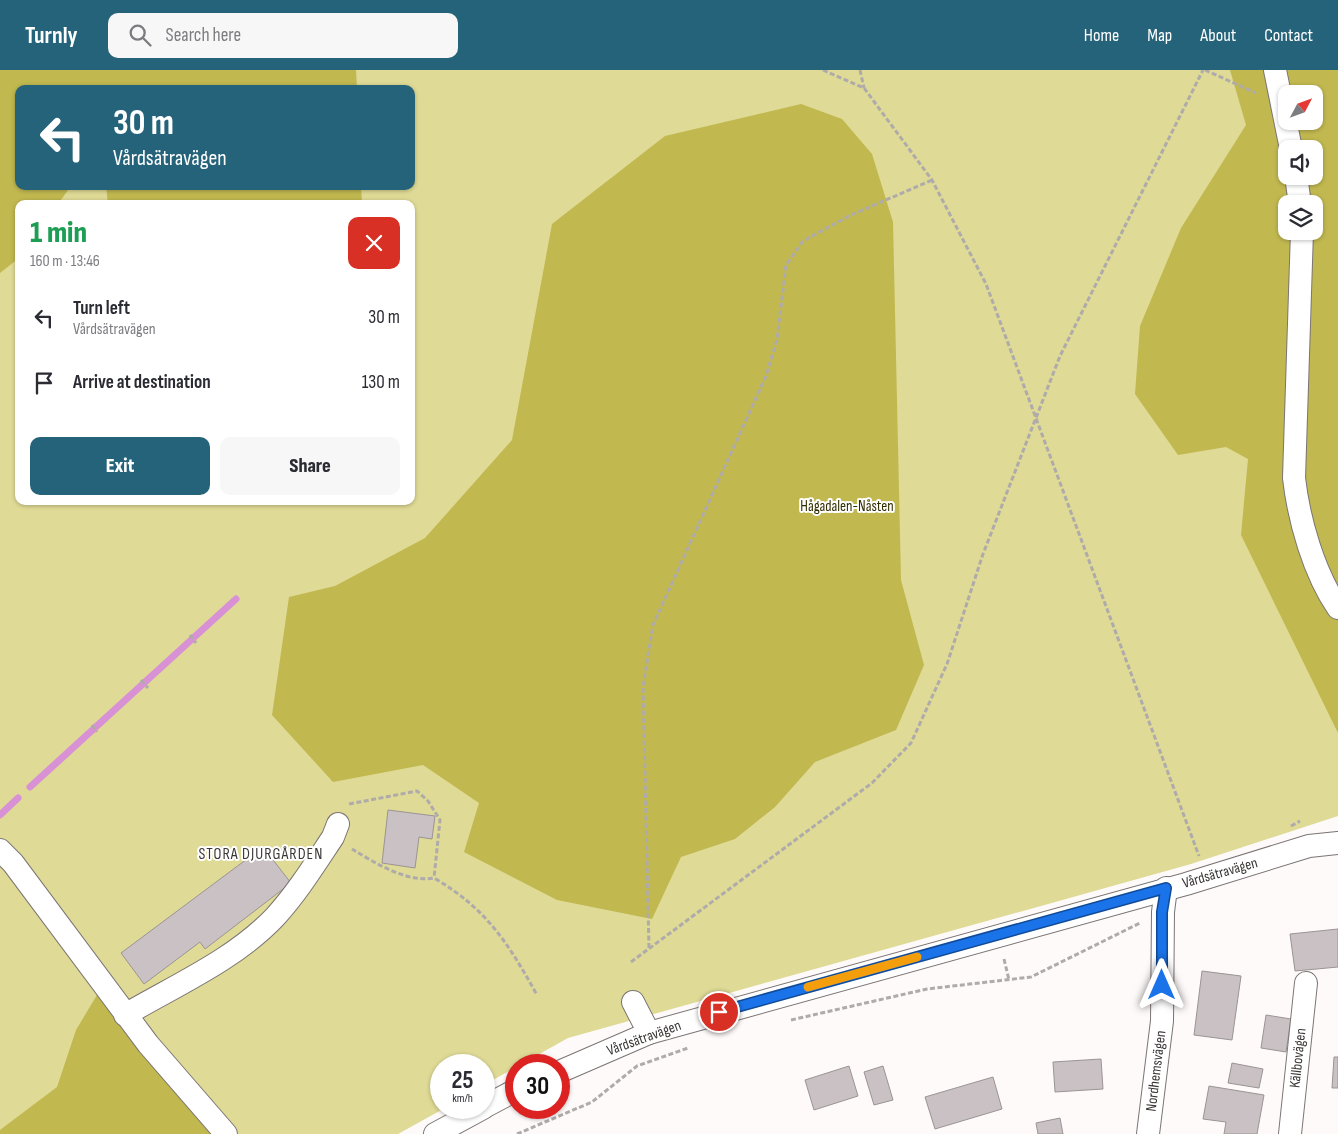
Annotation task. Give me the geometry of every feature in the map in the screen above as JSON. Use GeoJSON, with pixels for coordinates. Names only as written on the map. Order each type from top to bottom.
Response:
{"type":"FeatureCollection","features":[{"type":"Feature","properties":{"kind":"street"},"geometry":{"type":"LineString","coordinates":[[1275,70],[1278,85]]}},
{"type":"Feature","properties":{"kind":"street"},"geometry":{"type":"LineString","coordinates":[[1302,240],[1294,478],[1298,506],[1324,588],[1338,608]]}},
{"type":"Feature","properties":{"kind":"street"},"geometry":{"type":"LineString","coordinates":[[125,1015],[169,988],[198,975],[245,942],[275,917],[336,830]]}},
{"type":"Feature","properties":{"kind":"street","name":"Vårdsätravägen"},"geometry":{"type":"LineString","coordinates":[[570,1067],[649,1032],[1166,888],[1309,846],[1338,844]]}},
{"type":"Feature","properties":{"kind":"street"},"geometry":{"type":"LineString","coordinates":[[0,850],[18,871],[125,1015],[226,1134]]}},
{"type":"Feature","properties":{"kind":"street","name":"Nordhemsvägen"},"geometry":{"type":"LineString","coordinates":[[1148,1134],[1162,1021],[1162,912],[1166,888]]}},
{"type":"Feature","properties":{"kind":"street","name":"Källbovägen"},"geometry":{"type":"LineString","coordinates":[[1290,1134],[1306,983]]}},
{"type":"Feature","properties":{"kind":"street"},"geometry":{"type":"LineString","coordinates":[[633,1002],[649,1032]]}},
{"type":"Feature","properties":{"kind":"street"},"geometry":{"type":"LineString","coordinates":[[436,1134],[463,1119]]}},
{"type":"Feature","properties":{"kind":"path"},"geometry":{"type":"LineString","coordinates":[[823,70],[864,88]]}},
{"type":"Feature","properties":{"kind":"path"},"geometry":{"type":"LineString","coordinates":[[860,70],[864,88],[932,180],[986,284],[1199,856]]}},
{"type":"Feature","properties":{"kind":"path"},"geometry":{"type":"LineString","coordinates":[[631,962],[872,783],[911,743],[947,664],[983,554],[1060,356],[1204,70],[1278,103]]}},
{"type":"Feature","properties":{"kind":"path"},"geometry":{"type":"LineString","coordinates":[[649,948],[643,687],[653,625],[766,376],[777,340],[786,265],[803,241],[848,216],[932,180]]}},
{"type":"Feature","properties":{"kind":"path"},"geometry":{"type":"LineString","coordinates":[[190,635],[196,643]]}},
{"type":"Feature","properties":{"kind":"path"},"geometry":{"type":"LineString","coordinates":[[141,680],[148,688]]}},
{"type":"Feature","properties":{"kind":"path"},"geometry":{"type":"LineString","coordinates":[[92,726],[97,732]]}},
{"type":"Feature","properties":{"kind":"path"},"geometry":{"type":"LineString","coordinates":[[379,798],[417,791],[436,812],[440,820],[434,878]]}},
{"type":"Feature","properties":{"kind":"path"},"geometry":{"type":"LineString","coordinates":[[336,830],[374,863],[415,878],[425,880],[434,878],[473,905],[492,924],[518,961],[537,995]]}},
{"type":"Feature","properties":{"kind":"path"},"geometry":{"type":"LineString","coordinates":[[783,1021],[927,989],[1031,977],[1162,912]]}},
{"type":"Feature","properties":{"kind":"path"},"geometry":{"type":"LineString","coordinates":[[1002,953],[1009,980]]}},
{"type":"Feature","properties":{"kind":"path"},"geometry":{"type":"LineString","coordinates":[[517,1134],[592,1102],[637,1066],[691,1047]]}},
{"type":"Feature","properties":{"kind":"green space","name":"Hågadalen-Nåsten"},"geometry":{"type":"Polygon","coordinates":[[[0,70],[1338,70],[1338,816],[1191,864],[568,1038],[539,1054],[505,1054],[505,1073],[495,1079],[495,1054],[430,1054],[430,1116],[398,1134],[0,1134],[0,70]]]}},
{"type":"Feature","properties":{"kind":"green space"},"geometry":{"type":"Polygon","coordinates":[[[0,70],[356,70],[357,85],[15,85],[15,190],[68,190],[61,200],[15,200],[15,261],[0,273],[0,70]]]}},
{"type":"Feature","properties":{"kind":"green space"},"geometry":{"type":"Polygon","coordinates":[[[1230,70],[1338,70],[1338,733],[1241,535],[1248,459],[1226,447],[1178,455],[1135,394],[1140,326],[1181,228],[1246,125],[1230,70]]]}},
{"type":"Feature","properties":{"kind":"green space"},"geometry":{"type":"Polygon","coordinates":[[[801,104],[842,119],[872,154],[893,222],[901,580],[924,665],[896,730],[815,762],[775,807],[735,839],[681,857],[652,919],[557,900],[464,852],[479,803],[423,765],[333,782],[272,715],[289,597],[335,586],[425,538],[512,440],[552,224],[665,136],[801,104]]]}},
{"type":"Feature","properties":{"kind":"green space"},"geometry":{"type":"Polygon","coordinates":[[[106,190],[361,190],[362,200],[108,200],[106,190]]]}},
{"type":"Feature","properties":{"kind":"green space"},"geometry":{"type":"Polygon","coordinates":[[[103,985],[226,1134],[0,1134],[0,1130],[57,1087],[76,1030],[103,985]]]}},
{"type":"Feature","properties":{"kind":"building"},"geometry":{"type":"Polygon","coordinates":[[[388,810],[435,816],[432,839],[419,837],[415,868],[382,863],[388,810]]]}},
{"type":"Feature","properties":{"kind":"building"},"geometry":{"type":"Polygon","coordinates":[[[263,847],[291,883],[205,949],[200,942],[144,984],[121,953],[263,847]]]}},
{"type":"Feature","properties":{"kind":"building"},"geometry":{"type":"Polygon","coordinates":[[[1338,929],[1338,967],[1295,971],[1290,934],[1338,929]]]}},
{"type":"Feature","properties":{"kind":"building"},"geometry":{"type":"Polygon","coordinates":[[[1202,971],[1241,976],[1232,1040],[1194,1035],[1202,971]]]}},
{"type":"Feature","properties":{"kind":"building"},"geometry":{"type":"Polygon","coordinates":[[[1266,1015],[1291,1019],[1286,1052],[1261,1048],[1266,1015]]]}},
{"type":"Feature","properties":{"kind":"building"},"geometry":{"type":"Polygon","coordinates":[[[1334,1057],[1338,1057],[1338,1088],[1332,1088],[1334,1057]]]}},
{"type":"Feature","properties":{"kind":"building"},"geometry":{"type":"Polygon","coordinates":[[[1101,1059],[1103,1089],[1055,1092],[1053,1062],[1101,1059]]]}},
{"type":"Feature","properties":{"kind":"building"},"geometry":{"type":"Polygon","coordinates":[[[1232,1063],[1263,1069],[1259,1088],[1228,1083],[1232,1063]]]}},
{"type":"Feature","properties":{"kind":"building"},"geometry":{"type":"Polygon","coordinates":[[[849,1066],[858,1096],[814,1110],[805,1080],[849,1066]]]}},
{"type":"Feature","properties":{"kind":"building"},"geometry":{"type":"Polygon","coordinates":[[[883,1066],[893,1100],[874,1105],[864,1072],[883,1066]]]}},
{"type":"Feature","properties":{"kind":"building"},"geometry":{"type":"Polygon","coordinates":[[[993,1077],[1002,1109],[935,1129],[925,1097],[993,1077]]]}},
{"type":"Feature","properties":{"kind":"building"},"geometry":{"type":"Polygon","coordinates":[[[1209,1086],[1264,1095],[1257,1134],[1224,1134],[1226,1122],[1203,1119],[1209,1086]]]}},
{"type":"Feature","properties":{"kind":"building"},"geometry":{"type":"Polygon","coordinates":[[[1060,1118],[1063,1134],[1038,1134],[1036,1123],[1060,1118]]]}},
{"type":"Feature","properties":{"kind":"waterway"},"geometry":{"type":"LineString","coordinates":[[30,787],[236,599]]}},
{"type":"Feature","properties":{"kind":"waterway"},"geometry":{"type":"LineString","coordinates":[[0,815],[18,798]]}},
{"type":"Feature","properties":{"kind":"slow traffic"},"geometry":{"type":"LineString","coordinates":[[808,987],[917,957]]}},
{"type":"Feature","properties":{"kind":"district","name":"STORA DJURGÅRDEN"},"geometry":{"type":"Point","coordinates":[261,854]}},
{"type":"Feature","properties":{"kind":"route"},"geometry":{"type":"LineString","coordinates":[[719,1012],[1166,888],[1162,912],[1162,985]]}}]}
